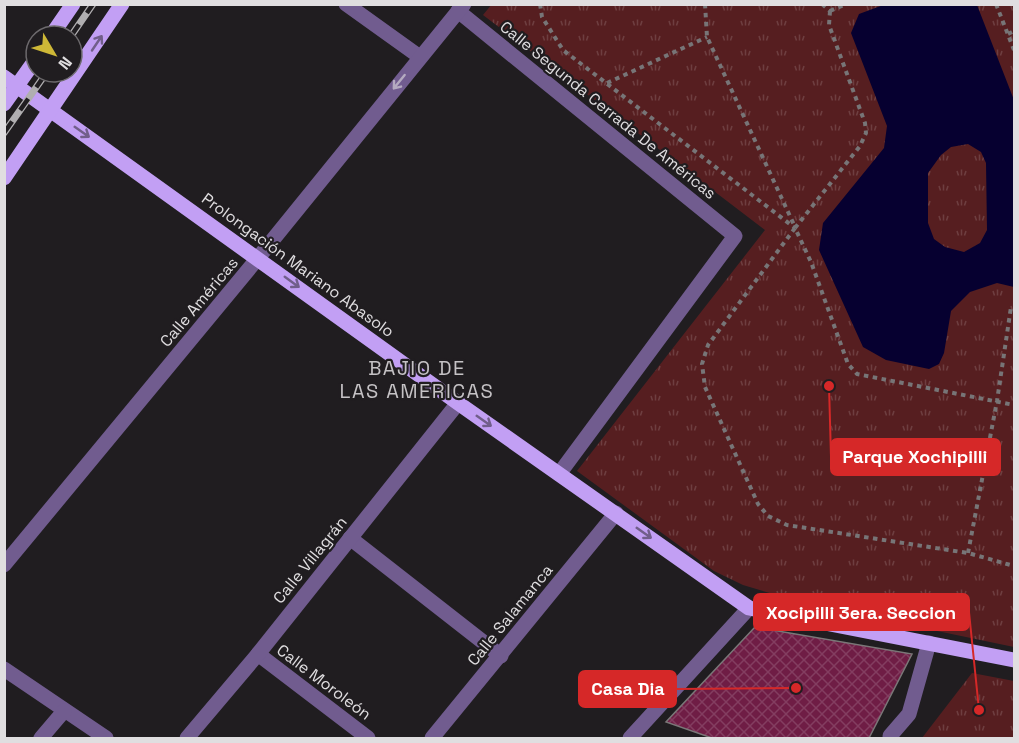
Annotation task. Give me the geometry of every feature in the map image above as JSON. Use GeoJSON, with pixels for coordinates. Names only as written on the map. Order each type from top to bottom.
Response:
{"type":"FeatureCollection","features":[{"type":"Feature","properties":{"kind":"main road"},"geometry":{"type":"LineString","coordinates":[[59,24],[73,4]]}},
{"type":"Feature","properties":{"kind":"main road"},"geometry":{"type":"LineString","coordinates":[[4,178],[52,111],[122,4]]}},
{"type":"Feature","properties":{"kind":"main road"},"geometry":{"type":"LineString","coordinates":[[4,104],[11,81],[24,70]]}},
{"type":"Feature","properties":{"kind":"main road","name":"Prolongación Mariano Abasolo"},"geometry":{"type":"LineString","coordinates":[[11,81],[458,403],[749,608],[1014,660]]}},
{"type":"Feature","properties":{"kind":"street"},"geometry":{"type":"LineString","coordinates":[[346,4],[420,57]]}},
{"type":"Feature","properties":{"kind":"street","name":"Calle Américas"},"geometry":{"type":"LineString","coordinates":[[4,565],[461,8]]}},
{"type":"Feature","properties":{"kind":"street","name":"Calle Segunda Cerrada De Américas"},"geometry":{"type":"LineString","coordinates":[[461,8],[735,237],[559,474]]}},
{"type":"Feature","properties":{"kind":"street","name":"Calle Villagrán"},"geometry":{"type":"LineString","coordinates":[[187,738],[258,654],[458,403]]}},
{"type":"Feature","properties":{"kind":"street","name":"Calle Salamanca"},"geometry":{"type":"LineString","coordinates":[[432,738],[616,513]]}},
{"type":"Feature","properties":{"kind":"street"},"geometry":{"type":"LineString","coordinates":[[350,538],[501,656]]}},
{"type":"Feature","properties":{"kind":"street"},"geometry":{"type":"LineString","coordinates":[[630,738],[749,608]]}},
{"type":"Feature","properties":{"kind":"street"},"geometry":{"type":"LineString","coordinates":[[890,736],[909,714],[929,643]]}},
{"type":"Feature","properties":{"kind":"street","name":"Calle Moroleón"},"geometry":{"type":"LineString","coordinates":[[258,654],[368,738]]}},
{"type":"Feature","properties":{"kind":"street"},"geometry":{"type":"LineString","coordinates":[[4,669],[106,738]]}},
{"type":"Feature","properties":{"kind":"street"},"geometry":{"type":"LineString","coordinates":[[41,738],[64,711]]}},
{"type":"Feature","properties":{"kind":"path"},"geometry":{"type":"LineString","coordinates":[[540,4],[550,32],[563,50],[795,228]]}},
{"type":"Feature","properties":{"kind":"path"},"geometry":{"type":"LineString","coordinates":[[705,4],[707,38],[811,262],[848,364],[858,374],[1014,405]]}},
{"type":"Feature","properties":{"kind":"path"},"geometry":{"type":"LineString","coordinates":[[822,4],[831,11]]}},
{"type":"Feature","properties":{"kind":"path"},"geometry":{"type":"LineString","coordinates":[[831,11],[846,4]]}},
{"type":"Feature","properties":{"kind":"path"},"geometry":{"type":"LineString","coordinates":[[996,4],[1014,50]]}},
{"type":"Feature","properties":{"kind":"path"},"geometry":{"type":"LineString","coordinates":[[831,11],[830,25],[865,123],[866,133],[860,146],[795,228],[708,345],[702,364],[705,387],[758,504],[768,516],[787,525],[968,554],[1014,566]]}},
{"type":"Feature","properties":{"kind":"path"},"geometry":{"type":"LineString","coordinates":[[1008,34],[1014,31]]}},
{"type":"Feature","properties":{"kind":"path"},"geometry":{"type":"LineString","coordinates":[[607,82],[707,38]]}},
{"type":"Feature","properties":{"kind":"path"},"geometry":{"type":"LineString","coordinates":[[968,554],[997,401],[1011,307]]}},
{"type":"Feature","properties":{"kind":"green space"},"geometry":{"type":"Polygon","coordinates":[[[492,4],[1014,5],[1014,647],[803,603],[743,585],[714,571],[577,471],[765,230],[483,15],[492,4]]]}},
{"type":"Feature","properties":{"kind":"green space"},"geometry":{"type":"Polygon","coordinates":[[[972,673],[1014,681],[1014,738],[922,738],[972,673]]]}},
{"type":"Feature","properties":{"kind":"shaded area"},"geometry":{"type":"Polygon","coordinates":[[[886,4],[977,5],[1014,100],[1014,287],[997,283],[970,292],[951,311],[944,353],[939,364],[929,369],[886,360],[863,347],[819,250],[823,223],[884,148],[887,126],[851,33],[859,14],[886,4]],[[968,144],[951,147],[941,155],[928,173],[928,223],[934,239],[945,247],[964,252],[980,243],[987,230],[986,163],[981,152],[968,144]]]}},
{"type":"Feature","properties":{"kind":"building"},"geometry":{"type":"Polygon","coordinates":[[[755,627],[912,654],[869,738],[712,738],[666,722],[755,627]]]}},
{"type":"Feature","properties":{"kind":"railway"},"geometry":{"type":"LineString","coordinates":[[79,24],[93,4]]}},
{"type":"Feature","properties":{"kind":"railway"},"geometry":{"type":"LineString","coordinates":[[4,133],[39,84]]}},
{"type":"Feature","properties":{"kind":"place","name":"Parque Xochipilli"},"geometry":{"type":"Point","coordinates":[829,386]}},
{"type":"Feature","properties":{"kind":"place","name":"Casa Dia"},"geometry":{"type":"Point","coordinates":[796,688]}},
{"type":"Feature","properties":{"kind":"place","name":"Xocipilli 3era. Seccion"},"geometry":{"type":"Point","coordinates":[979,710]}},
{"type":"Feature","properties":{"kind":"district","name":"BAJIO DE LAS AMERICAS"},"geometry":{"type":"Point","coordinates":[417,380]}}]}
